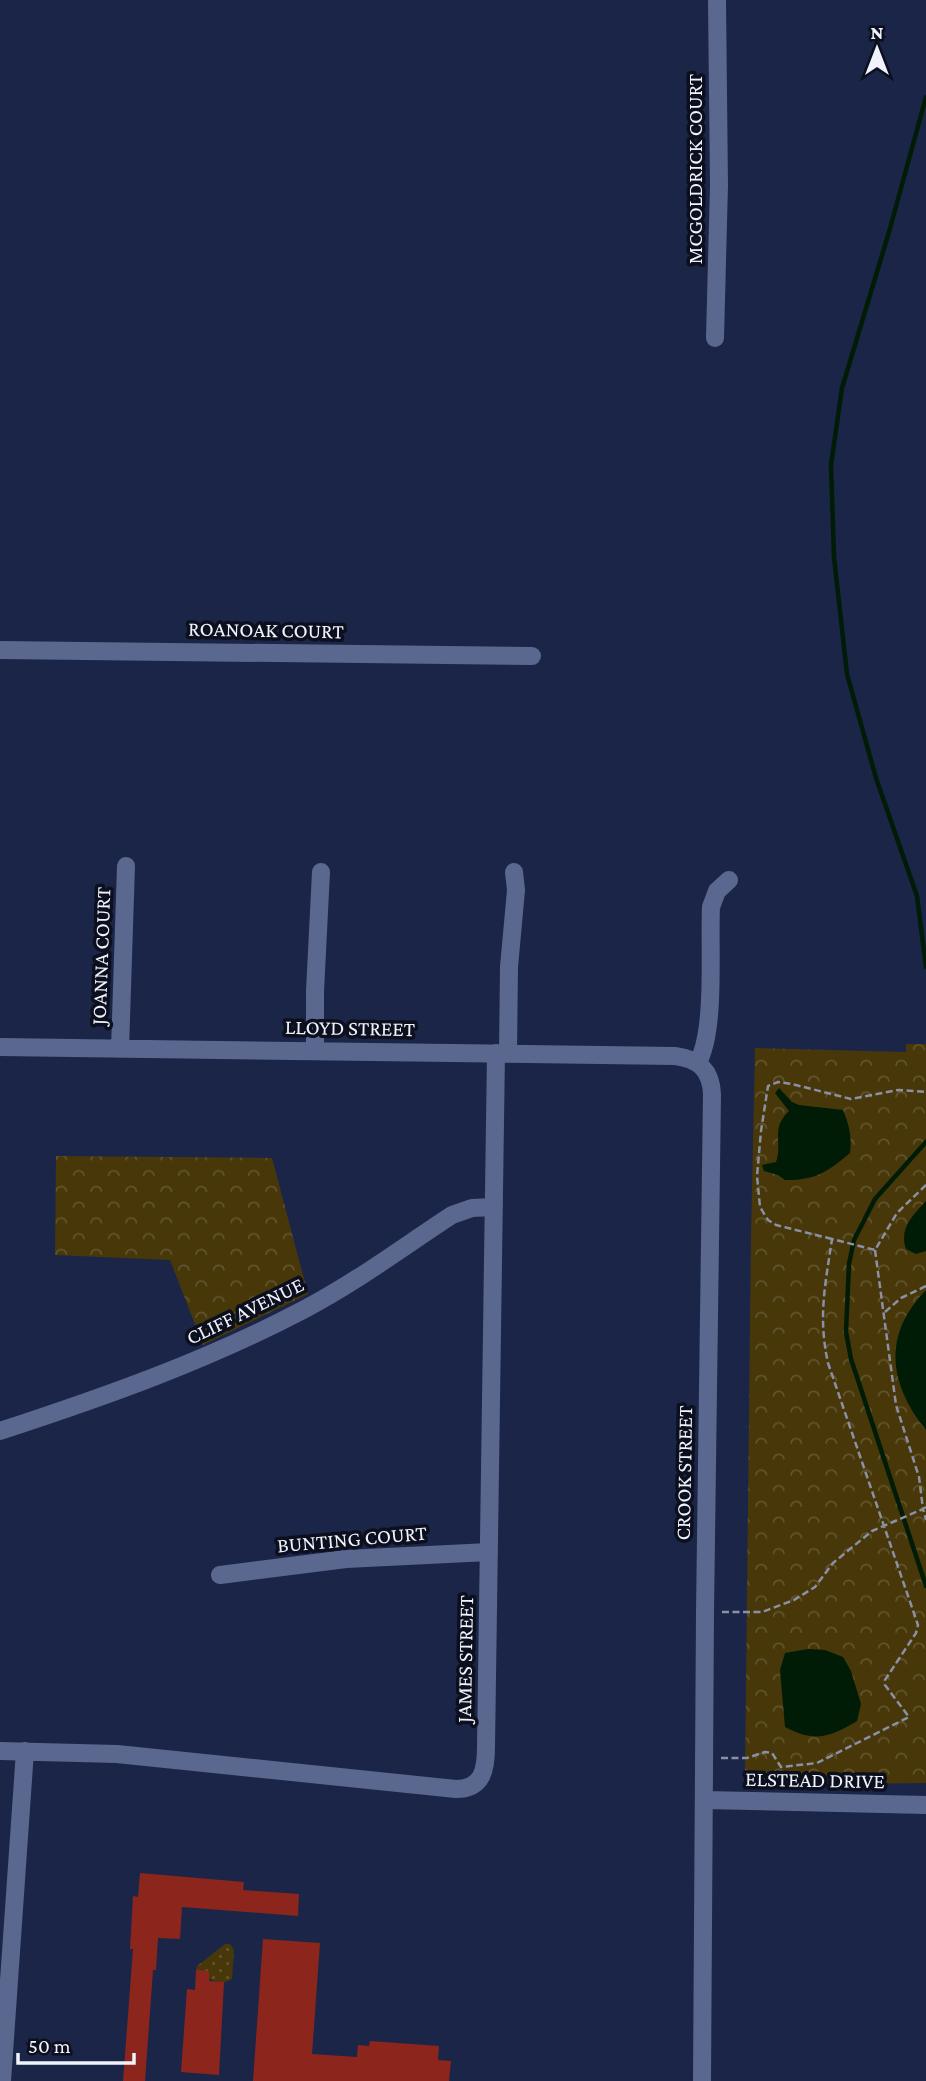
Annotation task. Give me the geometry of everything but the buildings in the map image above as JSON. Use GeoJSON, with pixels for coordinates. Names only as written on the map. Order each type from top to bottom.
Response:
{"type":"FeatureCollection","features":[{"type":"Feature","properties":{"kind":"street","name":"MCGOLDRICK COURT"},"geometry":{"type":"LineString","coordinates":[[715,338],[719,184],[717,0]]}},
{"type":"Feature","properties":{"kind":"street","name":"ROANOAK COURT"},"geometry":{"type":"LineString","coordinates":[[0,650],[532,656]]}},
{"type":"Feature","properties":{"kind":"street","name":"JOANNA COURT"},"geometry":{"type":"LineString","coordinates":[[120,1049],[126,866]]}},
{"type":"Feature","properties":{"kind":"street"},"geometry":{"type":"LineString","coordinates":[[315,1051],[321,872]]}},
{"type":"Feature","properties":{"kind":"street","name":"JAMES STREET"},"geometry":{"type":"LineString","coordinates":[[0,1751],[117,1754],[456,1789],[473,1787],[481,1779],[486,1762],[494,1207],[502,1053],[516,890],[514,872]]}},
{"type":"Feature","properties":{"kind":"street"},"geometry":{"type":"LineString","coordinates":[[698,1062],[704,1049],[708,1025],[711,907],[717,891],[729,880]]}},
{"type":"Feature","properties":{"kind":"street","name":"LLOYD STREET"},"geometry":{"type":"LineString","coordinates":[[0,1046],[675,1056],[698,1062]]}},
{"type":"Feature","properties":{"kind":"street","name":"CROOK STREET"},"geometry":{"type":"LineString","coordinates":[[698,1062],[707,1070],[712,1094],[702,2081]]}},
{"type":"Feature","properties":{"kind":"street","name":"CLIFF AVENUE"},"geometry":{"type":"LineString","coordinates":[[0,1431],[78,1405],[212,1354],[322,1299],[452,1215],[471,1208],[494,1207]]}},
{"type":"Feature","properties":{"kind":"street","name":"BUNTING COURT"},"geometry":{"type":"LineString","coordinates":[[220,1575],[346,1559],[489,1552]]}},
{"type":"Feature","properties":{"kind":"street"},"geometry":{"type":"LineString","coordinates":[[2,2081],[25,1751]]}},
{"type":"Feature","properties":{"kind":"street","name":"ELSTEAD DRIVE"},"geometry":{"type":"LineString","coordinates":[[704,1800],[926,1805]]}},
{"type":"Feature","properties":{"kind":"path"},"geometry":{"type":"LineString","coordinates":[[875,1250],[776,1225],[768,1220],[760,1208],[757,1168],[768,1086],[778,1082],[792,1084],[851,1099],[898,1090],[926,1092]]}},
{"type":"Feature","properties":{"kind":"path"},"geometry":{"type":"LineString","coordinates":[[926,1185],[897,1213],[875,1250],[896,1405],[919,1477],[926,1520]]}},
{"type":"Feature","properties":{"kind":"path"},"geometry":{"type":"LineString","coordinates":[[704,1757],[747,1758],[765,1752],[772,1753],[781,1767],[811,1764],[909,1717],[885,1685],[885,1680],[916,1633],[918,1625],[824,1345],[822,1306],[832,1239]]}},
{"type":"Feature","properties":{"kind":"path"},"geometry":{"type":"LineString","coordinates":[[885,1312],[901,1298],[926,1286]]}},
{"type":"Feature","properties":{"kind":"path"},"geometry":{"type":"LineString","coordinates":[[705,1612],[762,1612],[782,1606],[815,1587],[845,1552],[873,1531],[925,1508]]}},
{"type":"Feature","properties":{"kind":"green space"},"geometry":{"type":"Polygon","coordinates":[[[906,1044],[926,1044],[926,1783],[770,1785],[745,1774],[755,1048],[906,1052],[906,1044]]]}},
{"type":"Feature","properties":{"kind":"green space"},"geometry":{"type":"Polygon","coordinates":[[[56,1156],[272,1158],[308,1294],[203,1345],[170,1260],[55,1255],[56,1156]]]}},
{"type":"Feature","properties":{"kind":"green space"},"geometry":{"type":"Polygon","coordinates":[[[225,1944],[230,1944],[234,1950],[232,1979],[218,1982],[196,1970],[197,1966],[225,1944]]]}},
{"type":"Feature","properties":{"kind":"shaded area"},"geometry":{"type":"Polygon","coordinates":[[[779,1088],[792,1102],[799,1105],[843,1110],[850,1131],[850,1153],[827,1170],[805,1179],[785,1180],[764,1171],[762,1165],[776,1162],[778,1130],[789,1111],[775,1093],[779,1088]]]}},
{"type":"Feature","properties":{"kind":"shaded area"},"geometry":{"type":"Polygon","coordinates":[[[926,1201],[926,1251],[916,1254],[906,1249],[904,1235],[912,1218],[926,1201]]]}},
{"type":"Feature","properties":{"kind":"shaded area"},"geometry":{"type":"Polygon","coordinates":[[[925,1291],[926,1430],[904,1395],[895,1360],[902,1325],[925,1291]]]}},
{"type":"Feature","properties":{"kind":"shaded area"},"geometry":{"type":"Polygon","coordinates":[[[808,1649],[825,1650],[843,1657],[851,1671],[861,1704],[857,1721],[839,1731],[822,1736],[805,1735],[785,1727],[780,1670],[785,1653],[808,1649]]]}},
{"type":"Feature","properties":{"kind":"waterway"},"geometry":{"type":"LineString","coordinates":[[926,97],[842,388],[831,465],[834,557],[847,674],[876,778],[917,896],[926,967]]}},
{"type":"Feature","properties":{"kind":"waterway"},"geometry":{"type":"LineString","coordinates":[[926,1142],[875,1199],[854,1240],[849,1264],[846,1332],[851,1359],[926,1586]]}}]}
